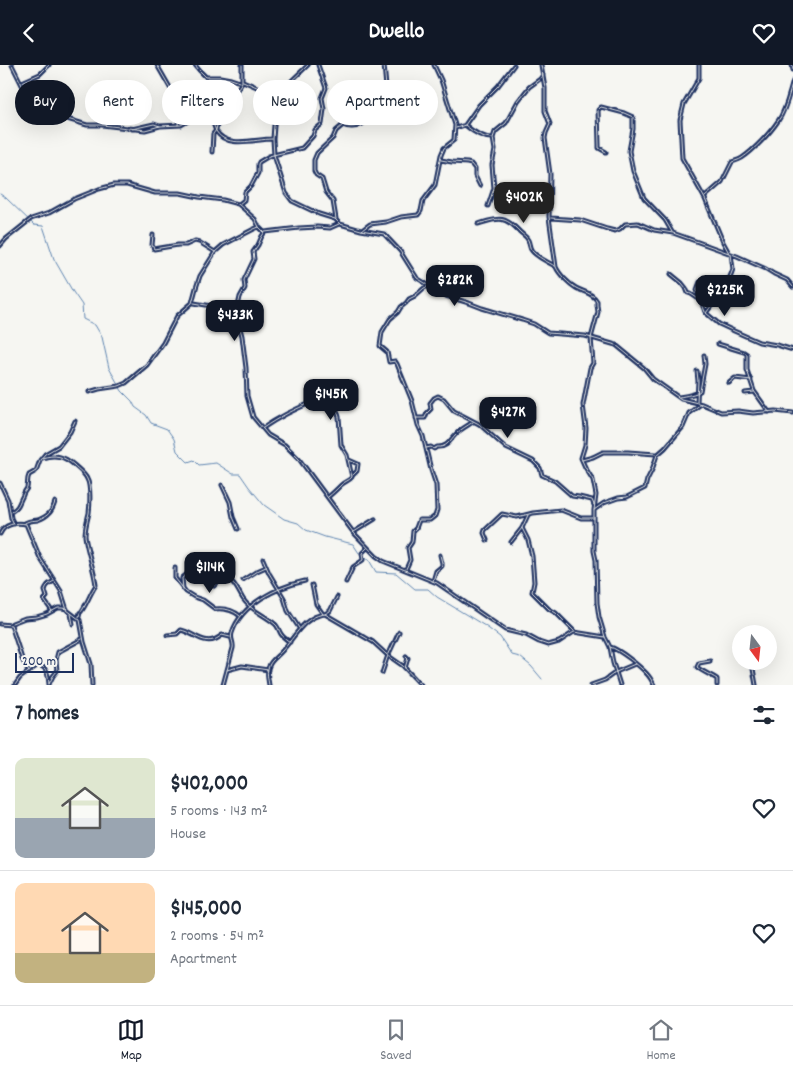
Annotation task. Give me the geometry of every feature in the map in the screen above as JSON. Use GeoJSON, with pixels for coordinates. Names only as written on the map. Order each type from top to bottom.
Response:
{"type":"FeatureCollection","features":[{"type":"Feature","properties":{"kind":"street"},"geometry":{"type":"LineString","coordinates":[[12,65],[20,80]]}},
{"type":"Feature","properties":{"kind":"street"},"geometry":{"type":"LineString","coordinates":[[24,80],[40,74],[49,65]]}},
{"type":"Feature","properties":{"kind":"street"},"geometry":{"type":"LineString","coordinates":[[158,65],[166,80]]}},
{"type":"Feature","properties":{"kind":"street"},"geometry":{"type":"LineString","coordinates":[[195,65],[206,77],[236,80]]}},
{"type":"Feature","properties":{"kind":"street"},"geometry":{"type":"LineString","coordinates":[[242,65],[242,80]]}},
{"type":"Feature","properties":{"kind":"street"},"geometry":{"type":"LineString","coordinates":[[291,80],[304,66],[308,65]]}},
{"type":"Feature","properties":{"kind":"street"},"geometry":{"type":"LineString","coordinates":[[238,204],[244,200],[245,192],[253,183],[258,173],[259,162],[268,156],[302,149],[313,136],[315,130],[323,123],[324,109],[322,98],[326,88],[318,65]]}},
{"type":"Feature","properties":{"kind":"street"},"geometry":{"type":"LineString","coordinates":[[384,65],[385,80]]}},
{"type":"Feature","properties":{"kind":"street"},"geometry":{"type":"LineString","coordinates":[[361,230],[370,224],[418,215],[423,201],[435,185],[444,148],[454,140],[455,129],[450,107],[434,65]]}},
{"type":"Feature","properties":{"kind":"street"},"geometry":{"type":"LineString","coordinates":[[455,129],[465,125],[479,105],[498,86],[514,65]]}},
{"type":"Feature","properties":{"kind":"street"},"geometry":{"type":"LineString","coordinates":[[541,65],[545,91],[545,111],[550,124],[545,136],[550,174],[550,217],[556,267],[573,286],[597,299],[598,312],[591,338],[593,363],[583,405],[586,428],[582,461],[593,480],[596,495],[594,551],[599,617],[610,647],[620,685]]}},
{"type":"Feature","properties":{"kind":"street"},"geometry":{"type":"LineString","coordinates":[[699,65],[699,78],[683,107],[680,120],[682,158],[704,197],[722,242],[730,254],[733,269],[730,277],[722,285],[716,299],[706,313]]}},
{"type":"Feature","properties":{"kind":"street"},"geometry":{"type":"LineString","coordinates":[[792,65],[793,70]]}},
{"type":"Feature","properties":{"kind":"street"},"geometry":{"type":"LineString","coordinates":[[488,206],[494,188],[492,165],[495,150],[493,139],[495,131],[506,123],[528,87],[543,75]]}},
{"type":"Feature","properties":{"kind":"street"},"geometry":{"type":"LineString","coordinates":[[704,197],[722,182],[732,162],[747,154],[779,121],[793,81]]}},
{"type":"Feature","properties":{"kind":"street"},"geometry":{"type":"LineString","coordinates":[[606,152],[599,148],[598,110],[603,107],[633,117],[630,149],[633,171],[643,196],[665,220],[673,233]]}},
{"type":"Feature","properties":{"kind":"street"},"geometry":{"type":"LineString","coordinates":[[75,121],[87,125],[149,130],[160,126],[178,125]]}},
{"type":"Feature","properties":{"kind":"street"},"geometry":{"type":"LineString","coordinates":[[132,129],[154,124],[160,126]]}},
{"type":"Feature","properties":{"kind":"street"},"geometry":{"type":"LineString","coordinates":[[213,125],[216,131],[228,140],[246,142],[273,139]]}},
{"type":"Feature","properties":{"kind":"street"},"geometry":{"type":"LineString","coordinates":[[212,152],[217,125]]}},
{"type":"Feature","properties":{"kind":"street"},"geometry":{"type":"LineString","coordinates":[[274,125],[274,155],[286,193],[290,199],[319,215],[335,219],[340,223],[361,230],[381,233],[386,236],[400,251],[416,276],[446,296],[522,320],[548,333],[591,338],[621,347],[653,379],[685,401],[702,404],[721,412],[738,411],[753,413],[778,411],[793,413]]}},
{"type":"Feature","properties":{"kind":"street"},"geometry":{"type":"LineString","coordinates":[[335,219],[333,201],[326,192],[322,179],[315,173],[314,160],[317,153],[333,138],[341,126],[348,128],[359,125]]}},
{"type":"Feature","properties":{"kind":"street"},"geometry":{"type":"LineString","coordinates":[[465,125],[484,137],[493,139]]}},
{"type":"Feature","properties":{"kind":"street"},"geometry":{"type":"LineString","coordinates":[[440,160],[471,165],[475,169],[475,177],[480,186]]}},
{"type":"Feature","properties":{"kind":"street"},"geometry":{"type":"LineString","coordinates":[[0,246],[31,219],[49,213],[74,199],[114,185],[128,185],[146,192],[180,193],[238,204],[255,219],[259,227],[265,232],[299,228],[330,228],[340,223]]}},
{"type":"Feature","properties":{"kind":"street"},"geometry":{"type":"LineString","coordinates":[[550,217],[580,221],[615,231],[625,224],[638,223],[654,230],[673,233],[766,269],[774,275],[787,280],[793,287]]}},
{"type":"Feature","properties":{"kind":"street"},"geometry":{"type":"LineString","coordinates":[[478,224],[496,219],[506,221],[516,227],[527,238],[532,251],[556,267]]}},
{"type":"Feature","properties":{"kind":"street"},"geometry":{"type":"LineString","coordinates":[[89,392],[126,383],[147,365],[163,343],[177,316],[192,303],[200,276],[215,252],[223,245],[259,227]]}},
{"type":"Feature","properties":{"kind":"street"},"geometry":{"type":"LineString","coordinates":[[265,232],[254,251],[254,259],[244,280],[246,288],[240,297],[237,311],[246,369],[246,393],[254,420],[268,435],[283,443],[292,451],[353,532],[383,561],[433,581],[501,628],[526,635],[545,644],[559,642],[575,631]]}},
{"type":"Feature","properties":{"kind":"street"},"geometry":{"type":"LineString","coordinates":[[153,235],[152,245],[154,249],[186,245],[195,241],[215,252]]}},
{"type":"Feature","properties":{"kind":"street"},"geometry":{"type":"LineString","coordinates":[[672,274],[682,283],[688,293],[700,299]]}},
{"type":"Feature","properties":{"kind":"street"},"geometry":{"type":"LineString","coordinates":[[700,282],[697,290],[708,316],[720,324],[759,342],[793,350]]}},
{"type":"Feature","properties":{"kind":"street"},"geometry":{"type":"LineString","coordinates":[[406,569],[410,560],[408,549],[418,521],[430,520],[437,510],[437,487],[430,471],[423,436],[412,401],[397,364],[395,361],[390,362],[387,352],[380,347],[382,332],[390,319],[409,299],[430,286]]}},
{"type":"Feature","properties":{"kind":"street"},"geometry":{"type":"LineString","coordinates":[[192,303],[237,311]]}},
{"type":"Feature","properties":{"kind":"street"},"geometry":{"type":"LineString","coordinates":[[718,344],[746,354],[747,368],[754,391],[769,412]]}},
{"type":"Feature","properties":{"kind":"street"},"geometry":{"type":"LineString","coordinates":[[678,398],[697,394],[701,390],[705,364],[704,355]]}},
{"type":"Feature","properties":{"kind":"street"},"geometry":{"type":"LineString","coordinates":[[697,371],[697,403]]}},
{"type":"Feature","properties":{"kind":"street"},"geometry":{"type":"LineString","coordinates":[[730,383],[735,378],[751,380]]}},
{"type":"Feature","properties":{"kind":"street"},"geometry":{"type":"LineString","coordinates":[[745,393],[754,391]]}},
{"type":"Feature","properties":{"kind":"street"},"geometry":{"type":"LineString","coordinates":[[263,429],[281,416],[316,401],[343,393],[345,396],[336,407],[339,417],[341,445],[352,475]]}},
{"type":"Feature","properties":{"kind":"street"},"geometry":{"type":"LineString","coordinates":[[416,418],[422,419],[425,417],[431,409],[430,403],[438,396],[444,399],[456,412],[479,424],[506,448],[533,461],[540,468],[541,475],[555,481],[572,496],[596,501]]}},
{"type":"Feature","properties":{"kind":"street"},"geometry":{"type":"LineString","coordinates":[[594,510],[605,503],[627,497],[645,488],[657,455],[684,425],[689,413],[702,404]]}},
{"type":"Feature","properties":{"kind":"street"},"geometry":{"type":"LineString","coordinates":[[11,512],[19,506],[27,488],[28,475],[36,471],[42,458],[59,446],[70,432],[75,421]]}},
{"type":"Feature","properties":{"kind":"street"},"geometry":{"type":"LineString","coordinates":[[426,448],[434,449],[445,446],[457,432],[474,422]]}},
{"type":"Feature","properties":{"kind":"street"},"geometry":{"type":"LineString","coordinates":[[582,461],[603,452],[657,455]]}},
{"type":"Feature","properties":{"kind":"street"},"geometry":{"type":"LineString","coordinates":[[42,458],[55,455],[65,458],[88,480],[90,504],[86,523],[86,537],[96,585],[91,591],[78,618]]}},
{"type":"Feature","properties":{"kind":"street"},"geometry":{"type":"LineString","coordinates":[[328,497],[357,471],[358,465],[348,460]]}},
{"type":"Feature","properties":{"kind":"street"},"geometry":{"type":"LineString","coordinates":[[0,483],[8,500],[11,519],[14,524]]}},
{"type":"Feature","properties":{"kind":"street"},"geometry":{"type":"LineString","coordinates":[[222,485],[230,502],[238,529]]}},
{"type":"Feature","properties":{"kind":"street"},"geometry":{"type":"LineString","coordinates":[[592,500],[595,506]]}},
{"type":"Feature","properties":{"kind":"street"},"geometry":{"type":"LineString","coordinates":[[0,534],[1,528],[14,524],[25,524],[28,521],[50,514],[55,502]]}},
{"type":"Feature","properties":{"kind":"street"},"geometry":{"type":"LineString","coordinates":[[487,540],[484,533],[485,530],[500,515],[505,514],[517,517],[561,510],[581,518],[594,518]]}},
{"type":"Feature","properties":{"kind":"street"},"geometry":{"type":"LineString","coordinates":[[511,542],[522,528],[528,515]]}},
{"type":"Feature","properties":{"kind":"street"},"geometry":{"type":"LineString","coordinates":[[353,532],[375,519]]}},
{"type":"Feature","properties":{"kind":"street"},"geometry":{"type":"LineString","coordinates":[[25,524],[38,555],[62,593],[68,609],[81,621],[83,638],[91,664],[92,685]]}},
{"type":"Feature","properties":{"kind":"street"},"geometry":{"type":"LineString","coordinates":[[522,528],[528,540],[532,556],[534,582],[532,593],[575,631],[605,637]]}},
{"type":"Feature","properties":{"kind":"street"},"geometry":{"type":"LineString","coordinates":[[346,582],[352,567],[363,560],[362,553],[367,547]]}},
{"type":"Feature","properties":{"kind":"street"},"geometry":{"type":"LineString","coordinates":[[433,581],[436,571],[442,566],[440,555]]}},
{"type":"Feature","properties":{"kind":"street"},"geometry":{"type":"LineString","coordinates":[[263,559],[284,598],[288,611],[300,629]]}},
{"type":"Feature","properties":{"kind":"street"},"geometry":{"type":"LineString","coordinates":[[243,580],[267,567]]}},
{"type":"Feature","properties":{"kind":"street"},"geometry":{"type":"LineString","coordinates":[[175,568],[175,578],[190,595],[203,600],[214,608],[231,610],[241,616]]}},
{"type":"Feature","properties":{"kind":"street"},"geometry":{"type":"LineString","coordinates":[[183,589],[182,578],[191,571]]}},
{"type":"Feature","properties":{"kind":"street"},"geometry":{"type":"LineString","coordinates":[[214,586],[224,577],[230,580],[241,593],[243,599],[251,607],[276,624],[282,635],[290,643]]}},
{"type":"Feature","properties":{"kind":"street"},"geometry":{"type":"LineString","coordinates":[[52,611],[44,600],[47,597],[45,591],[48,585],[54,581]]}},
{"type":"Feature","properties":{"kind":"street"},"geometry":{"type":"LineString","coordinates":[[223,685],[234,644],[231,637],[241,616],[251,607],[279,589],[305,581]]}},
{"type":"Feature","properties":{"kind":"street"},"geometry":{"type":"LineString","coordinates":[[312,585],[316,605],[324,614],[370,641],[405,668],[421,685]]}},
{"type":"Feature","properties":{"kind":"street"},"geometry":{"type":"LineString","coordinates":[[269,685],[268,670],[270,664],[313,617],[330,610],[337,597]]}},
{"type":"Feature","properties":{"kind":"street"},"geometry":{"type":"LineString","coordinates":[[0,624],[9,624],[25,618],[37,617],[58,608],[68,609]]}},
{"type":"Feature","properties":{"kind":"street"},"geometry":{"type":"LineString","coordinates":[[71,613],[73,623]]}},
{"type":"Feature","properties":{"kind":"street"},"geometry":{"type":"LineString","coordinates":[[9,624],[29,672]]}},
{"type":"Feature","properties":{"kind":"street"},"geometry":{"type":"LineString","coordinates":[[167,635],[177,634],[181,630],[194,637],[208,641],[217,639],[222,635],[231,637]]}},
{"type":"Feature","properties":{"kind":"street"},"geometry":{"type":"LineString","coordinates":[[382,673],[399,632]]}},
{"type":"Feature","properties":{"kind":"street"},"geometry":{"type":"LineString","coordinates":[[49,685],[57,671],[56,660],[58,652],[83,638]]}},
{"type":"Feature","properties":{"kind":"street"},"geometry":{"type":"LineString","coordinates":[[610,647],[617,649],[635,664],[647,675],[654,685]]}},
{"type":"Feature","properties":{"kind":"street"},"geometry":{"type":"LineString","coordinates":[[405,668],[408,658],[406,656]]}},
{"type":"Feature","properties":{"kind":"street"},"geometry":{"type":"LineString","coordinates":[[710,661],[699,663],[697,667],[716,679],[717,685]]}},
{"type":"Feature","properties":{"kind":"street"},"geometry":{"type":"LineString","coordinates":[[591,685],[605,680],[616,672],[635,664]]}},
{"type":"Feature","properties":{"kind":"street"},"geometry":{"type":"LineString","coordinates":[[15,685],[20,678],[37,665],[42,665],[47,672],[49,685]]}},
{"type":"Feature","properties":{"kind":"street"},"geometry":{"type":"LineString","coordinates":[[227,670],[241,666],[268,670]]}},
{"type":"Feature","properties":{"kind":"street"},"geometry":{"type":"LineString","coordinates":[[753,670],[756,685]]}},
{"type":"Feature","properties":{"kind":"waterway"},"geometry":{"type":"LineString","coordinates":[[0,194],[34,225],[43,226],[54,259],[82,305],[83,319],[95,325],[102,337],[109,368],[122,391],[135,407],[146,415],[151,423],[167,429],[174,439],[177,451],[188,462],[194,460],[199,465],[216,463],[233,474],[240,474],[264,505],[284,519],[298,523],[306,530],[325,537],[353,544],[359,553]]}},
{"type":"Feature","properties":{"kind":"waterway"},"geometry":{"type":"LineString","coordinates":[[364,557],[369,560],[376,572],[396,573],[415,589],[428,589],[437,597],[485,626],[500,637],[512,655],[520,657],[542,679]]}}]}
